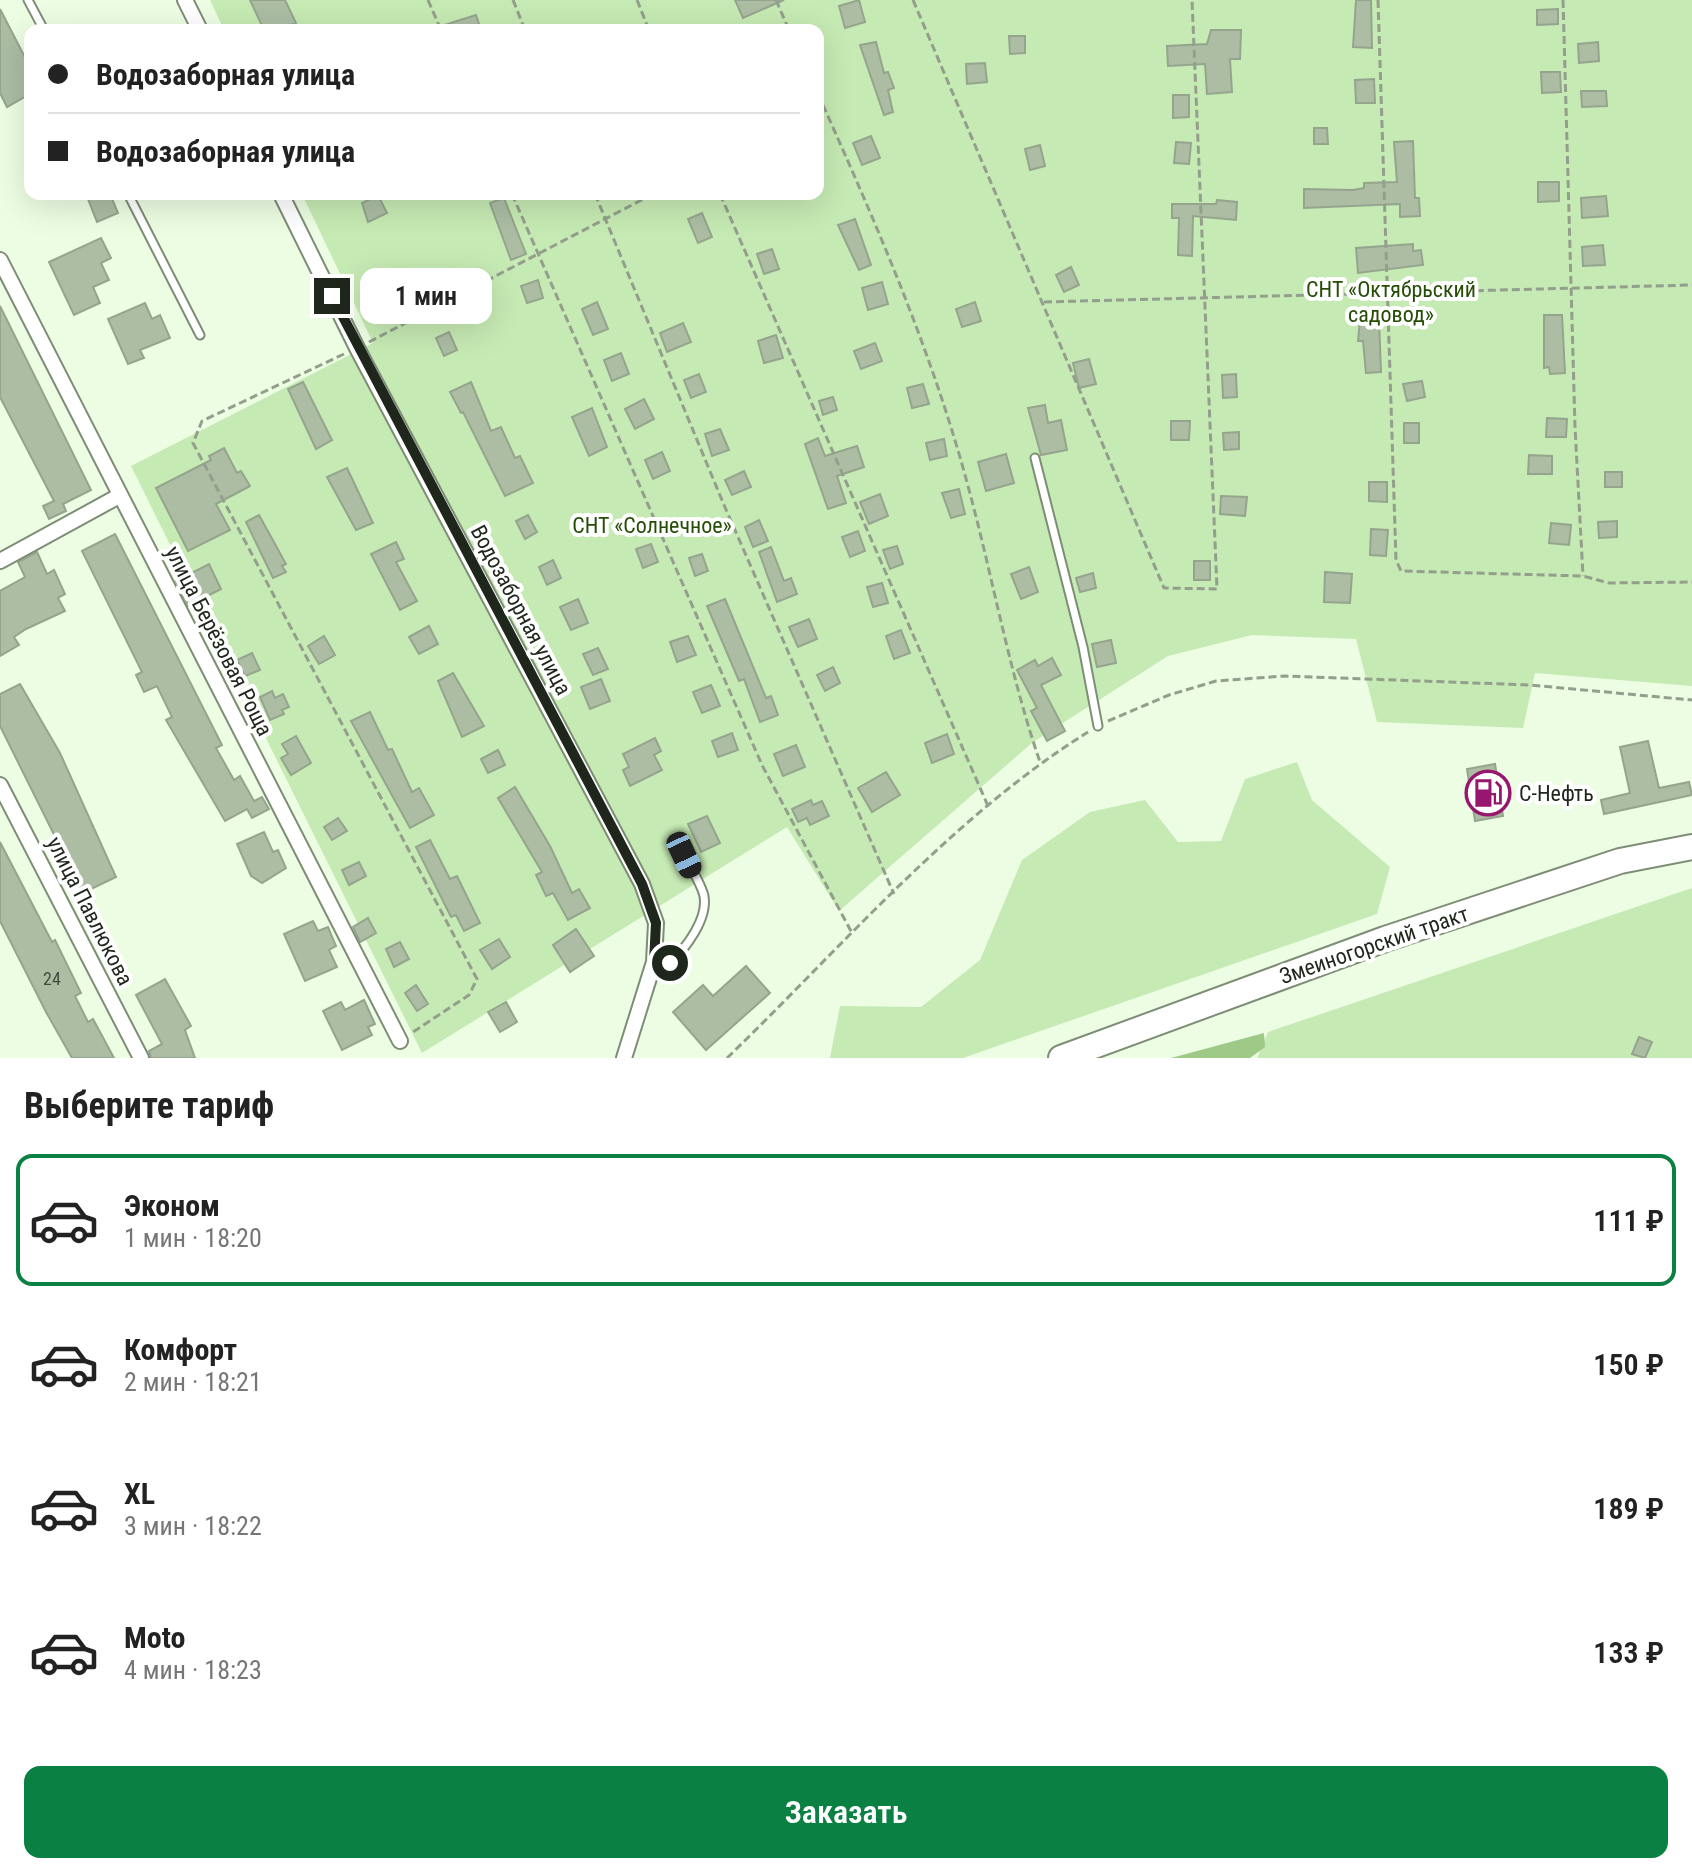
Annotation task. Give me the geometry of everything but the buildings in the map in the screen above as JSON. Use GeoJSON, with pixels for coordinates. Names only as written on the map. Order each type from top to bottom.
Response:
{"type":"FeatureCollection","features":[{"type":"Feature","properties":{"kind":"highway","name":"Змеиногорский тракт"},"geometry":{"type":"LineString","coordinates":[[1061,1058],[1385,939],[1620,861],[1692,847]]}},
{"type":"Feature","properties":{"kind":"street"},"geometry":{"type":"LineString","coordinates":[[185,0],[197,24]]}},
{"type":"Feature","properties":{"kind":"street","name":"Водозаборная улица"},"geometry":{"type":"LineString","coordinates":[[284,200],[357,348],[642,884],[656,923],[654,962],[624,1058]]}},
{"type":"Feature","properties":{"kind":"street","name":"улица Берёзовая Роща"},"geometry":{"type":"LineString","coordinates":[[0,260],[400,1041]]}},
{"type":"Feature","properties":{"kind":"street"},"geometry":{"type":"LineString","coordinates":[[0,561],[119,496]]}},
{"type":"Feature","properties":{"kind":"street","name":"улица Павлюкова"},"geometry":{"type":"LineString","coordinates":[[0,785],[141,1058]]}},
{"type":"Feature","properties":{"kind":"lane"},"geometry":{"type":"LineString","coordinates":[[28,0],[41,24]]}},
{"type":"Feature","properties":{"kind":"lane"},"geometry":{"type":"LineString","coordinates":[[131,200],[200,335]]}},
{"type":"Feature","properties":{"kind":"lane"},"geometry":{"type":"LineString","coordinates":[[1035,458],[1083,647],[1098,726]]}},
{"type":"Feature","properties":{"kind":"lane"},"geometry":{"type":"LineString","coordinates":[[654,962],[670,963],[684,950],[697,927],[704,897],[684,855]]}},
{"type":"Feature","properties":{"kind":"path"},"geometry":{"type":"LineString","coordinates":[[428,0],[438,24]]}},
{"type":"Feature","properties":{"kind":"path"},"geometry":{"type":"LineString","coordinates":[[513,0],[523,24]]}},
{"type":"Feature","properties":{"kind":"path"},"geometry":{"type":"LineString","coordinates":[[637,0],[647,24]]}},
{"type":"Feature","properties":{"kind":"path"},"geometry":{"type":"LineString","coordinates":[[776,0],[786,24]]}},
{"type":"Feature","properties":{"kind":"path"},"geometry":{"type":"LineString","coordinates":[[913,0],[1164,588],[1217,589],[1192,0]]}},
{"type":"Feature","properties":{"kind":"path"},"geometry":{"type":"LineString","coordinates":[[1378,0],[1396,560],[1401,571],[1583,576],[1609,583],[1692,582]]}},
{"type":"Feature","properties":{"kind":"path"},"geometry":{"type":"LineString","coordinates":[[1563,0],[1574,285],[1575,427],[1583,576]]}},
{"type":"Feature","properties":{"kind":"path"},"geometry":{"type":"LineString","coordinates":[[824,107],[926,358],[968,484],[1022,710],[1040,762]]}},
{"type":"Feature","properties":{"kind":"path"},"geometry":{"type":"LineString","coordinates":[[515,200],[762,765],[852,933]]}},
{"type":"Feature","properties":{"kind":"path"},"geometry":{"type":"LineString","coordinates":[[597,200],[724,505],[894,894]]}},
{"type":"Feature","properties":{"kind":"path"},"geometry":{"type":"LineString","coordinates":[[400,1041],[469,995],[477,979],[193,443],[202,421],[357,348],[641,200]]}},
{"type":"Feature","properties":{"kind":"path"},"geometry":{"type":"LineString","coordinates":[[723,200],[988,806]]}},
{"type":"Feature","properties":{"kind":"path"},"geometry":{"type":"LineString","coordinates":[[1042,302],[1574,285],[1692,285]]}},
{"type":"Feature","properties":{"kind":"path"},"geometry":{"type":"LineString","coordinates":[[727,1058],[852,933],[988,806],[1040,762],[1098,726],[1169,695],[1216,681],[1285,676],[1530,685],[1692,700]]}},
{"type":"Feature","properties":{"kind":"green space"},"geometry":{"type":"Polygon","coordinates":[[[210,0],[1692,0],[1692,686],[1535,673],[1523,728],[1377,722],[1356,639],[1252,635],[1168,656],[1033,742],[839,911],[787,827],[422,1053],[131,466],[373,343],[305,200],[824,200],[824,24],[221,24],[210,0]]]}},
{"type":"Feature","properties":{"kind":"green space"},"geometry":{"type":"Polygon","coordinates":[[[1297,762],[1312,800],[1390,867],[1377,914],[963,1058],[830,1058],[840,1006],[921,1007],[980,960],[1022,860],[1090,812],[1145,800],[1178,842],[1221,841],[1245,779],[1297,762]]]}},
{"type":"Feature","properties":{"kind":"green space"},"geometry":{"type":"Polygon","coordinates":[[[1692,888],[1692,1058],[1257,1058],[1268,1032],[1692,888]]]}},
{"type":"Feature","properties":{"kind":"shaded area"},"geometry":{"type":"Polygon","coordinates":[[[1264,1033],[1265,1047],[1250,1058],[1171,1058],[1264,1033]]]}},
{"type":"Feature","properties":{"kind":"place","name":"С-Нефть"},"geometry":{"type":"Point","coordinates":[1488,793]}},
{"type":"Feature","properties":{"kind":"route"},"geometry":{"type":"LineString","coordinates":[[332,296],[642,884],[656,923],[654,962],[670,963]]}},
{"type":"Feature","properties":{"kind":"park label","name":"СНТ «Октябрьский садовод»"},"geometry":{"type":"Point","coordinates":[1391,302]}},
{"type":"Feature","properties":{"kind":"park label","name":"СНТ «Солнечное»"},"geometry":{"type":"Point","coordinates":[652,525]}}]}
